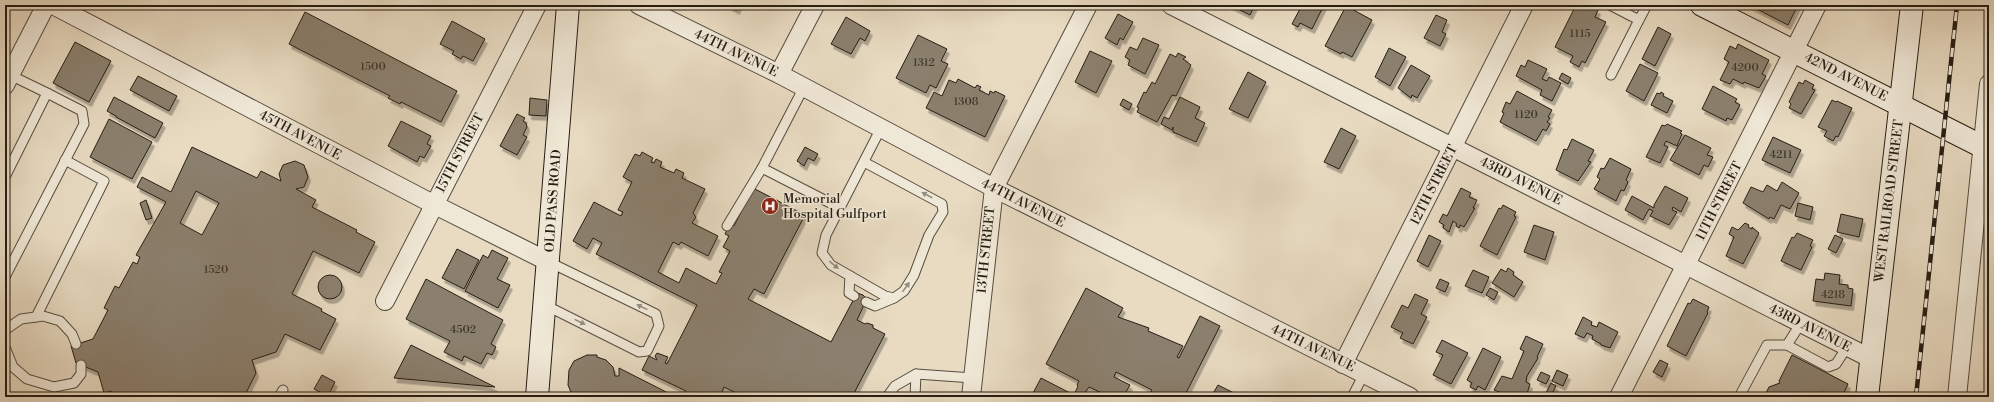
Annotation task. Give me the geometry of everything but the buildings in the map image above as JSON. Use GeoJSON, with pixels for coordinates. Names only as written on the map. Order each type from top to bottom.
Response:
{"type":"FeatureCollection","features":[{"type":"Feature","properties":{"kind":"street"},"geometry":{"type":"LineString","coordinates":[[8,80],[46,5]]}},
{"type":"Feature","properties":{"kind":"street","name":"45TH AVENUE"},"geometry":{"type":"LineString","coordinates":[[53,5],[433,204],[549,262]]}},
{"type":"Feature","properties":{"kind":"street","name":"15TH STREET"},"geometry":{"type":"LineString","coordinates":[[385,301],[433,204],[537,5]]}},
{"type":"Feature","properties":{"kind":"street","name":"OLD PASS ROAD"},"geometry":{"type":"LineString","coordinates":[[537,397],[549,262],[568,5]]}},
{"type":"Feature","properties":{"kind":"street","name":"44TH AVENUE"},"geometry":{"type":"LineString","coordinates":[[639,5],[779,74],[994,188],[1364,374],[1403,396]]}},
{"type":"Feature","properties":{"kind":"street"},"geometry":{"type":"LineString","coordinates":[[779,74],[815,5]]}},
{"type":"Feature","properties":{"kind":"street","name":"13TH STREET"},"geometry":{"type":"LineString","coordinates":[[971,397],[994,188],[1088,5]]}},
{"type":"Feature","properties":{"kind":"street","name":"43RD AVENUE"},"geometry":{"type":"LineString","coordinates":[[1171,5],[1870,358]]}},
{"type":"Feature","properties":{"kind":"street","name":"12TH STREET"},"geometry":{"type":"LineString","coordinates":[[1343,364],[1524,5]]}},
{"type":"Feature","properties":{"kind":"street","name":"42ND AVENUE"},"geometry":{"type":"LineString","coordinates":[[1702,5],[1900,104],[1986,149]]}},
{"type":"Feature","properties":{"kind":"street","name":"11TH STREET"},"geometry":{"type":"LineString","coordinates":[[1619,397],[1817,5]]}},
{"type":"Feature","properties":{"kind":"street","name":"WEST RAILROAD STREET"},"geometry":{"type":"LineString","coordinates":[[1866,397],[1912,5]]}},
{"type":"Feature","properties":{"kind":"street"},"geometry":{"type":"LineString","coordinates":[[1957,397],[1986,149],[1989,84]]}},
{"type":"Feature","properties":{"kind":"lane"},"geometry":{"type":"LineString","coordinates":[[1610,5],[1639,20]]}},
{"type":"Feature","properties":{"kind":"lane"},"geometry":{"type":"LineString","coordinates":[[1611,75],[1647,5]]}},
{"type":"Feature","properties":{"kind":"lane"},"geometry":{"type":"LineString","coordinates":[[5,277],[84,124],[82,111],[47,93],[8,80]]}},
{"type":"Feature","properties":{"kind":"lane"},"geometry":{"type":"LineString","coordinates":[[727,226],[762,168],[804,87]]}},
{"type":"Feature","properties":{"kind":"lane"},"geometry":{"type":"LineString","coordinates":[[5,177],[47,93]]}},
{"type":"Feature","properties":{"kind":"lane"},"geometry":{"type":"LineString","coordinates":[[881,128],[826,235],[822,253],[832,265],[885,296],[894,298]]}},
{"type":"Feature","properties":{"kind":"lane"},"geometry":{"type":"LineString","coordinates":[[36,317],[104,181],[65,160]]}},
{"type":"Feature","properties":{"kind":"lane"},"geometry":{"type":"LineString","coordinates":[[864,162],[942,204],[943,212],[929,235],[914,275],[904,291],[894,298],[875,306],[866,302]]}},
{"type":"Feature","properties":{"kind":"lane"},"geometry":{"type":"LineString","coordinates":[[762,168],[840,208]]}},
{"type":"Feature","properties":{"kind":"lane"},"geometry":{"type":"LineString","coordinates":[[545,305],[639,352],[647,351],[659,326],[656,314],[549,262]]}},
{"type":"Feature","properties":{"kind":"lane"},"geometry":{"type":"LineString","coordinates":[[850,276],[849,293],[854,296]]}},
{"type":"Feature","properties":{"kind":"lane"},"geometry":{"type":"LineString","coordinates":[[5,330],[21,319],[43,316],[60,321],[72,334],[76,344]]}},
{"type":"Feature","properties":{"kind":"lane"},"geometry":{"type":"LineString","coordinates":[[1787,345],[1801,323]]}},
{"type":"Feature","properties":{"kind":"lane"},"geometry":{"type":"LineString","coordinates":[[1739,397],[1767,345],[1787,345],[1828,367],[1836,364],[1848,347]]}},
{"type":"Feature","properties":{"kind":"lane"},"geometry":{"type":"LineString","coordinates":[[5,347],[13,367],[27,379],[54,387],[74,383],[81,374],[81,365]]}},
{"type":"Feature","properties":{"kind":"lane"},"geometry":{"type":"LineString","coordinates":[[887,397],[895,386],[916,374],[973,378]]}},
{"type":"Feature","properties":{"kind":"lane"},"geometry":{"type":"LineString","coordinates":[[915,397],[916,374]]}},
{"type":"Feature","properties":{"kind":"lane"},"geometry":{"type":"LineString","coordinates":[[1352,397],[1364,374]]}},
{"type":"Feature","properties":{"kind":"railway"},"geometry":{"type":"LineString","coordinates":[[1916,397],[1957,5]]}},
{"type":"Feature","properties":{"kind":"place","name":"Memorial Hospital Gulfport"},"geometry":{"type":"Point","coordinates":[770,206]}}]}
